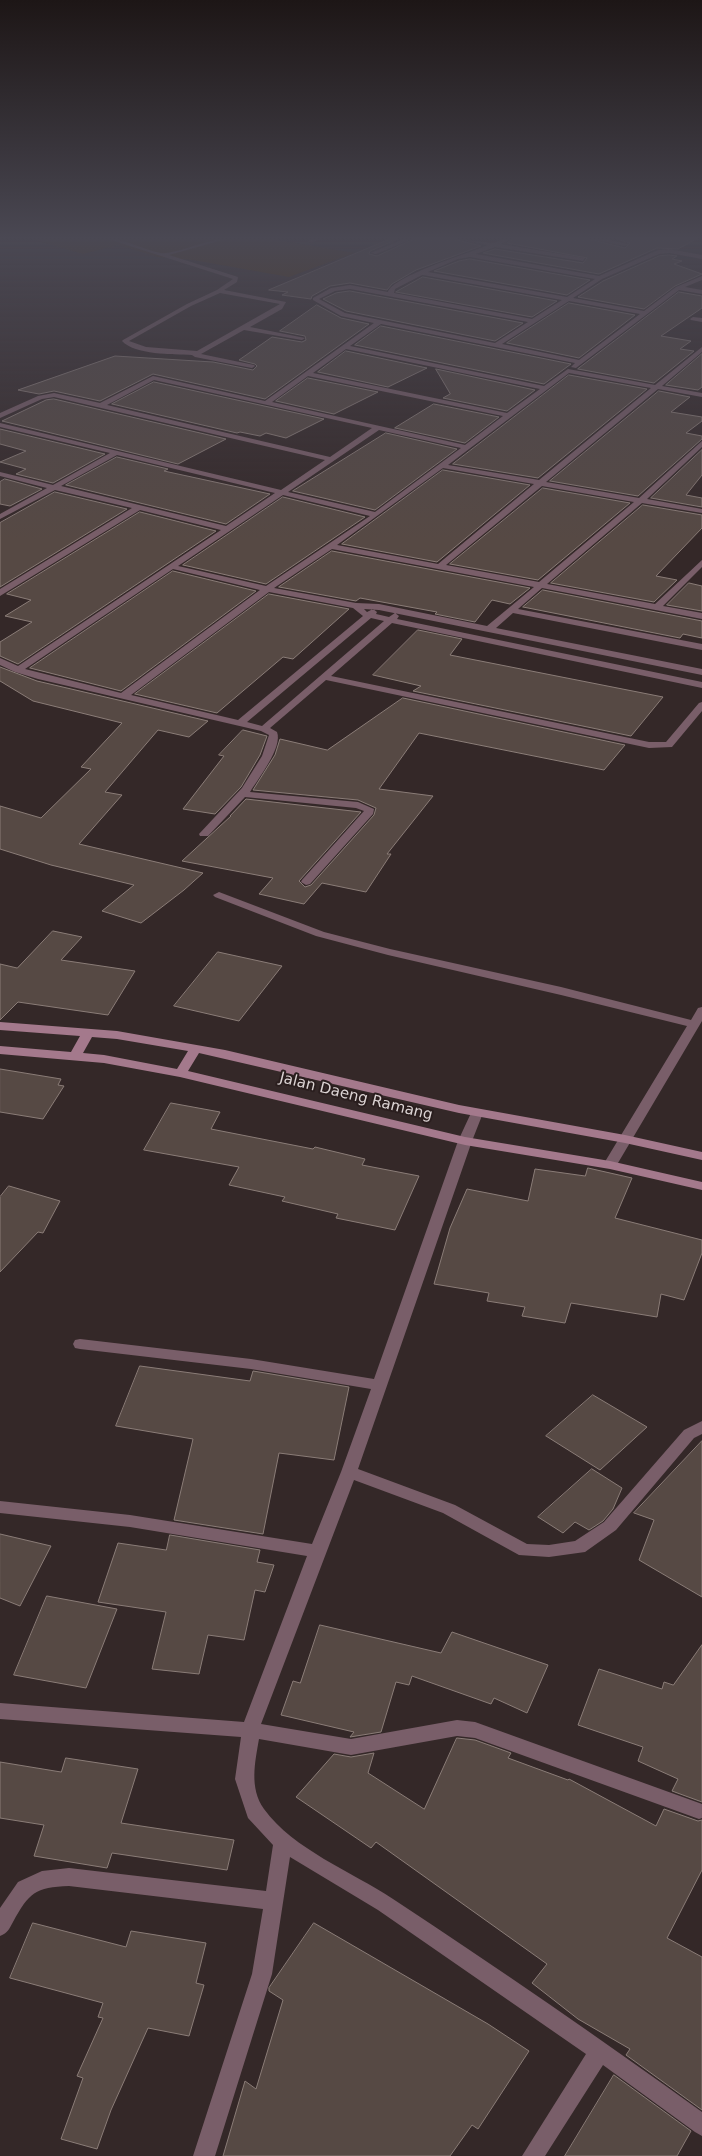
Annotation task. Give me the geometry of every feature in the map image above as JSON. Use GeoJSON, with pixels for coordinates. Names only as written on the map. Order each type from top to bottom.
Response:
{"type":"FeatureCollection","features":[{"type":"Feature","properties":{"kind":"main road","name":"Jalan Daeng Ramang"},"geometry":{"type":"LineString","coordinates":[[0,1026],[116,1035],[225,1054],[477,1113],[625,1139],[702,1156]]}},
{"type":"Feature","properties":{"kind":"main road"},"geometry":{"type":"LineString","coordinates":[[75,1056],[88,1033]]}},
{"type":"Feature","properties":{"kind":"main road"},"geometry":{"type":"LineString","coordinates":[[180,1073],[195,1049]]}},
{"type":"Feature","properties":{"kind":"main road","name":"Jalan Daeng Ramang"},"geometry":{"type":"LineString","coordinates":[[0,1050],[104,1059],[180,1073],[465,1141],[610,1164],[702,1186]]}},
{"type":"Feature","properties":{"kind":"street"},"geometry":{"type":"LineString","coordinates":[[127,340],[125,341],[129,345],[143,348],[196,353],[221,340]]}},
{"type":"Feature","properties":{"kind":"street"},"geometry":{"type":"LineString","coordinates":[[268,402],[356,340]]}},
{"type":"Feature","properties":{"kind":"street"},"geometry":{"type":"LineString","coordinates":[[470,340],[581,362]]}},
{"type":"Feature","properties":{"kind":"street"},"geometry":{"type":"LineString","coordinates":[[498,345],[506,340]]}},
{"type":"Feature","properties":{"kind":"street"},"geometry":{"type":"LineString","coordinates":[[122,697],[267,588],[376,515],[507,415],[611,340]]}},
{"type":"Feature","properties":{"kind":"street"},"geometry":{"type":"LineString","coordinates":[[344,348],[546,388]]}},
{"type":"Feature","properties":{"kind":"street"},"geometry":{"type":"LineString","coordinates":[[439,567],[539,482],[702,349]]}},
{"type":"Feature","properties":{"kind":"street"},"geometry":{"type":"LineString","coordinates":[[196,353],[197,357],[252,366]]}},
{"type":"Feature","properties":{"kind":"street"},"geometry":{"type":"LineString","coordinates":[[568,371],[702,395]]}},
{"type":"Feature","properties":{"kind":"street"},"geometry":{"type":"LineString","coordinates":[[306,374],[507,415]]}},
{"type":"Feature","properties":{"kind":"street"},"geometry":{"type":"LineString","coordinates":[[102,405],[153,378],[466,447]]}},
{"type":"Feature","properties":{"kind":"street"},"geometry":{"type":"LineString","coordinates":[[0,416],[44,395],[54,394],[330,459]]}},
{"type":"Feature","properties":{"kind":"street"},"geometry":{"type":"LineString","coordinates":[[0,425],[376,515]]}},
{"type":"Feature","properties":{"kind":"street"},"geometry":{"type":"LineString","coordinates":[[18,670],[379,427]]}},
{"type":"Feature","properties":{"kind":"street"},"geometry":{"type":"LineString","coordinates":[[488,630],[641,500],[702,443]]}},
{"type":"Feature","properties":{"kind":"street"},"geometry":{"type":"LineString","coordinates":[[0,517],[116,453]]}},
{"type":"Feature","properties":{"kind":"street"},"geometry":{"type":"LineString","coordinates":[[442,466],[702,511]]}},
{"type":"Feature","properties":{"kind":"street"},"geometry":{"type":"LineString","coordinates":[[0,474],[227,529]]}},
{"type":"Feature","properties":{"kind":"street"},"geometry":{"type":"LineString","coordinates":[[0,593],[140,508]]}},
{"type":"Feature","properties":{"kind":"street"},"geometry":{"type":"LineString","coordinates":[[330,546],[702,616]]}},
{"type":"Feature","properties":{"kind":"street"},"geometry":{"type":"LineString","coordinates":[[657,607],[702,562]]}},
{"type":"Feature","properties":{"kind":"street"},"geometry":{"type":"LineString","coordinates":[[173,567],[356,606],[378,607],[702,672]]}},
{"type":"Feature","properties":{"kind":"street"},"geometry":{"type":"LineString","coordinates":[[356,606],[364,614],[368,615],[702,685]]}},
{"type":"Feature","properties":{"kind":"street"},"geometry":{"type":"LineString","coordinates":[[239,724],[378,607]]}},
{"type":"Feature","properties":{"kind":"street"},"geometry":{"type":"LineString","coordinates":[[511,610],[702,646]]}},
{"type":"Feature","properties":{"kind":"street"},"geometry":{"type":"LineString","coordinates":[[264,729],[400,612]]}},
{"type":"Feature","properties":{"kind":"street"},"geometry":{"type":"LineString","coordinates":[[0,661],[18,670],[122,697],[264,729],[274,734],[275,739],[243,794],[204,834]]}},
{"type":"Feature","properties":{"kind":"street"},"geometry":{"type":"LineString","coordinates":[[325,676],[649,745],[668,745],[676,739],[702,705]]}},
{"type":"Feature","properties":{"kind":"street"},"geometry":{"type":"LineString","coordinates":[[243,794],[358,805],[369,809],[369,812],[306,882]]}},
{"type":"Feature","properties":{"kind":"street"},"geometry":{"type":"LineString","coordinates":[[219,895],[320,934],[388,952],[535,985],[694,1024]]}},
{"type":"Feature","properties":{"kind":"street"},"geometry":{"type":"LineString","coordinates":[[610,1164],[702,1011]]}},
{"type":"Feature","properties":{"kind":"street"},"geometry":{"type":"LineString","coordinates":[[477,1113],[465,1141],[349,1472],[317,1551],[250,1730],[244,1779],[255,1812],[283,1842],[384,1904],[600,2051],[702,2125]]}},
{"type":"Feature","properties":{"kind":"street"},"geometry":{"type":"LineString","coordinates":[[80,1344],[251,1364],[379,1385]]}},
{"type":"Feature","properties":{"kind":"street"},"geometry":{"type":"LineString","coordinates":[[349,1472],[449,1509],[524,1550],[549,1551],[579,1547],[610,1526],[689,1434],[702,1427]]}},
{"type":"Feature","properties":{"kind":"street"},"geometry":{"type":"LineString","coordinates":[[0,1507],[130,1521],[317,1551]]}},
{"type":"Feature","properties":{"kind":"street"},"geometry":{"type":"LineString","coordinates":[[0,1711],[250,1730],[351,1747],[457,1728],[474,1730],[699,1811]]}},
{"type":"Feature","properties":{"kind":"street"},"geometry":{"type":"LineString","coordinates":[[204,2156],[262,1974],[283,1842]]}},
{"type":"Feature","properties":{"kind":"street"},"geometry":{"type":"LineString","coordinates":[[0,1927],[18,1894],[34,1881],[48,1877],[70,1877],[274,1901]]}},
{"type":"Feature","properties":{"kind":"street"},"geometry":{"type":"LineString","coordinates":[[533,2156],[600,2051]]}},
{"type":"Feature","properties":{"kind":"building"},"geometry":{"type":"Polygon","coordinates":[[[268,340],[302,342],[306,340],[347,340],[265,399],[153,374],[100,401],[54,391],[39,394],[18,390],[115,356],[213,362],[253,370],[257,366],[255,364],[239,360],[268,340]]]}},
{"type":"Feature","properties":{"kind":"building"},"geometry":{"type":"Polygon","coordinates":[[[362,340],[449,340],[571,364],[544,384],[355,345],[362,340]]]}},
{"type":"Feature","properties":{"kind":"building"},"geometry":{"type":"Polygon","coordinates":[[[512,340],[603,340],[579,358],[507,343],[512,340]]]}},
{"type":"Feature","properties":{"kind":"building"},"geometry":{"type":"Polygon","coordinates":[[[617,340],[683,340],[691,341],[680,349],[694,351],[654,383],[578,369],[617,340]]]}},
{"type":"Feature","properties":{"kind":"building"},"geometry":{"type":"Polygon","coordinates":[[[346,351],[427,368],[388,387],[318,372],[346,351]]]}},
{"type":"Feature","properties":{"kind":"building"},"geometry":{"type":"Polygon","coordinates":[[[702,354],[702,387],[698,390],[666,385],[702,354]]]}},
{"type":"Feature","properties":{"kind":"building"},"geometry":{"type":"Polygon","coordinates":[[[436,369],[535,390],[507,411],[443,398],[450,394],[436,369]]]}},
{"type":"Feature","properties":{"kind":"building"},"geometry":{"type":"Polygon","coordinates":[[[569,375],[647,389],[538,478],[453,464],[569,375]]]}},
{"type":"Feature","properties":{"kind":"building"},"geometry":{"type":"Polygon","coordinates":[[[308,378],[378,392],[334,414],[276,401],[308,378]]]}},
{"type":"Feature","properties":{"kind":"building"},"geometry":{"type":"Polygon","coordinates":[[[154,382],[324,419],[286,438],[266,433],[260,436],[237,433],[112,404],[154,382]]]}},
{"type":"Feature","properties":{"kind":"building"},"geometry":{"type":"Polygon","coordinates":[[[659,391],[690,397],[671,412],[702,417],[702,421],[686,433],[702,436],[702,439],[638,496],[550,481],[659,391]]]}},
{"type":"Feature","properties":{"kind":"building"},"geometry":{"type":"Polygon","coordinates":[[[54,399],[226,439],[178,464],[2,421],[46,400],[54,399]]]}},
{"type":"Feature","properties":{"kind":"building"},"geometry":{"type":"Polygon","coordinates":[[[434,404],[499,417],[465,443],[395,428],[434,404]]]}},
{"type":"Feature","properties":{"kind":"building"},"geometry":{"type":"Polygon","coordinates":[[[0,429],[105,454],[53,483],[16,474],[26,469],[0,462],[26,451],[0,444],[0,429]]]}},
{"type":"Feature","properties":{"kind":"building"},"geometry":{"type":"Polygon","coordinates":[[[386,433],[457,449],[375,510],[293,491],[386,433]]]}},
{"type":"Feature","properties":{"kind":"building"},"geometry":{"type":"Polygon","coordinates":[[[702,450],[702,475],[686,495],[702,498],[702,507],[651,498],[702,450]]]}},
{"type":"Feature","properties":{"kind":"building"},"geometry":{"type":"Polygon","coordinates":[[[117,457],[168,469],[164,471],[270,494],[226,524],[66,485],[117,457]]]}},
{"type":"Feature","properties":{"kind":"building"},"geometry":{"type":"Polygon","coordinates":[[[443,470],[530,485],[437,562],[342,544],[443,470]]]}},
{"type":"Feature","properties":{"kind":"building"},"geometry":{"type":"Polygon","coordinates":[[[5,479],[42,489],[10,506],[0,504],[0,482],[5,479]]]}},
{"type":"Feature","properties":{"kind":"building"},"geometry":{"type":"Polygon","coordinates":[[[543,488],[630,503],[538,580],[450,564],[543,488]]]}},
{"type":"Feature","properties":{"kind":"building"},"geometry":{"type":"Polygon","coordinates":[[[55,492],[127,509],[0,587],[0,523],[55,492]]]}},
{"type":"Feature","properties":{"kind":"building"},"geometry":{"type":"Polygon","coordinates":[[[283,497],[365,517],[266,584],[183,565],[283,497]]]}},
{"type":"Feature","properties":{"kind":"building"},"geometry":{"type":"Polygon","coordinates":[[[643,505],[702,515],[702,528],[656,576],[677,580],[654,602],[551,583],[643,505]]]}},
{"type":"Feature","properties":{"kind":"building"},"geometry":{"type":"Polygon","coordinates":[[[140,512],[216,531],[18,664],[0,656],[0,642],[32,622],[5,616],[31,600],[7,594],[140,512]]]}},
{"type":"Feature","properties":{"kind":"building"},"geometry":{"type":"Polygon","coordinates":[[[332,551],[530,588],[510,604],[492,600],[475,622],[435,614],[437,612],[360,598],[356,601],[279,587],[332,551]]]}},
{"type":"Feature","properties":{"kind":"building"},"geometry":{"type":"Polygon","coordinates":[[[173,571],[256,591],[121,691],[30,668],[173,571]]]}},
{"type":"Feature","properties":{"kind":"building"},"geometry":{"type":"Polygon","coordinates":[[[689,583],[702,586],[702,611],[667,605],[689,583]]]}},
{"type":"Feature","properties":{"kind":"building"},"geometry":{"type":"Polygon","coordinates":[[[543,590],[702,621],[702,638],[683,634],[680,638],[523,607],[543,590]]]}},
{"type":"Feature","properties":{"kind":"building"},"geometry":{"type":"Polygon","coordinates":[[[269,594],[349,609],[293,659],[283,657],[217,713],[135,694],[269,594]]]}},
{"type":"Feature","properties":{"kind":"building"},"geometry":{"type":"Polygon","coordinates":[[[418,630],[462,639],[450,655],[663,697],[631,736],[413,691],[421,686],[373,675],[418,630]]]}},
{"type":"Feature","properties":{"kind":"building"},"geometry":{"type":"Polygon","coordinates":[[[0,667],[37,681],[208,721],[189,737],[158,730],[105,792],[122,795],[79,844],[203,873],[141,923],[102,911],[134,885],[51,865],[0,849],[0,806],[41,818],[91,769],[81,767],[122,723],[33,701],[0,681],[0,667]]]}},
{"type":"Feature","properties":{"kind":"building"},"geometry":{"type":"Polygon","coordinates":[[[403,698],[625,745],[604,770],[419,733],[379,789],[433,796],[387,854],[391,854],[366,892],[322,883],[304,904],[259,894],[273,878],[182,861],[231,816],[246,799],[361,812],[299,881],[305,887],[311,885],[374,815],[376,808],[358,800],[253,790],[275,755],[280,739],[327,750],[403,698]]]}},
{"type":"Feature","properties":{"kind":"building"},"geometry":{"type":"Polygon","coordinates":[[[243,730],[267,736],[260,755],[241,787],[215,814],[183,809],[224,756],[219,755],[243,730]]]}},
{"type":"Feature","properties":{"kind":"building"},"geometry":{"type":"Polygon","coordinates":[[[53,931],[82,937],[61,960],[135,971],[108,1015],[18,1002],[0,1020],[0,964],[17,968],[53,931]]]}},
{"type":"Feature","properties":{"kind":"building"},"geometry":{"type":"Polygon","coordinates":[[[218,952],[282,966],[239,1021],[174,1006],[218,952]]]}},
{"type":"Feature","properties":{"kind":"building"},"geometry":{"type":"Polygon","coordinates":[[[0,1069],[61,1079],[58,1085],[64,1086],[43,1119],[0,1112],[0,1069]]]}},
{"type":"Feature","properties":{"kind":"building"},"geometry":{"type":"Polygon","coordinates":[[[171,1103],[220,1112],[211,1129],[313,1149],[315,1147],[365,1159],[362,1165],[419,1176],[395,1230],[336,1218],[338,1214],[282,1201],[285,1197],[229,1185],[239,1167],[144,1150],[171,1103]]]}},
{"type":"Feature","properties":{"kind":"building"},"geometry":{"type":"Polygon","coordinates":[[[588,1168],[632,1178],[615,1218],[702,1240],[702,1253],[684,1300],[661,1294],[657,1317],[571,1303],[565,1323],[522,1316],[525,1307],[487,1301],[489,1293],[434,1284],[450,1228],[467,1189],[528,1201],[535,1169],[585,1176],[588,1168]]]}},
{"type":"Feature","properties":{"kind":"building"},"geometry":{"type":"Polygon","coordinates":[[[9,1186],[60,1201],[43,1233],[38,1232],[0,1272],[0,1197],[9,1186]]]}},
{"type":"Feature","properties":{"kind":"building"},"geometry":{"type":"Polygon","coordinates":[[[140,1366],[250,1381],[253,1371],[349,1387],[334,1460],[279,1453],[263,1534],[174,1520],[193,1439],[116,1426],[140,1366]]]}},
{"type":"Feature","properties":{"kind":"building"},"geometry":{"type":"Polygon","coordinates":[[[593,1395],[647,1427],[600,1470],[546,1436],[593,1395]]]}},
{"type":"Feature","properties":{"kind":"building"},"geometry":{"type":"Polygon","coordinates":[[[702,1441],[702,1597],[639,1560],[654,1520],[634,1513],[702,1441]]]}},
{"type":"Feature","properties":{"kind":"building"},"geometry":{"type":"Polygon","coordinates":[[[592,1469],[622,1488],[613,1509],[603,1521],[589,1530],[575,1522],[563,1533],[538,1517],[592,1469]]]}},
{"type":"Feature","properties":{"kind":"building"},"geometry":{"type":"Polygon","coordinates":[[[0,1534],[51,1546],[20,1606],[0,1598],[0,1534]]]}},
{"type":"Feature","properties":{"kind":"building"},"geometry":{"type":"Polygon","coordinates":[[[170,1535],[260,1550],[257,1562],[274,1565],[265,1592],[255,1590],[244,1640],[208,1635],[199,1674],[152,1669],[166,1612],[98,1602],[118,1543],[166,1550],[170,1535]]]}},
{"type":"Feature","properties":{"kind":"building"},"geometry":{"type":"Polygon","coordinates":[[[47,1596],[117,1609],[86,1688],[14,1675],[47,1596]]]}},
{"type":"Feature","properties":{"kind":"building"},"geometry":{"type":"Polygon","coordinates":[[[320,1625],[441,1653],[452,1632],[548,1665],[527,1713],[494,1698],[491,1704],[412,1676],[409,1685],[396,1682],[381,1732],[350,1737],[354,1732],[281,1715],[293,1681],[300,1683],[320,1625]]]}},
{"type":"Feature","properties":{"kind":"building"},"geometry":{"type":"Polygon","coordinates":[[[702,1645],[702,1802],[672,1791],[678,1779],[638,1761],[643,1747],[578,1725],[599,1669],[662,1689],[664,1682],[673,1685],[702,1645]]]}},
{"type":"Feature","properties":{"kind":"building"},"geometry":{"type":"Polygon","coordinates":[[[457,1738],[475,1740],[511,1753],[508,1758],[569,1779],[656,1826],[664,1809],[698,1821],[702,1820],[702,1870],[667,1938],[702,1957],[702,2110],[626,2055],[630,2049],[578,2019],[532,1983],[547,1964],[376,1842],[371,1848],[296,1797],[334,1754],[351,1757],[374,1753],[368,1773],[424,1809],[457,1738]]]}},
{"type":"Feature","properties":{"kind":"building"},"geometry":{"type":"Polygon","coordinates":[[[66,1758],[138,1769],[121,1823],[234,1840],[227,1870],[112,1853],[107,1868],[34,1856],[44,1825],[0,1818],[0,1762],[61,1772],[66,1758]]]}},
{"type":"Feature","properties":{"kind":"building"},"geometry":{"type":"Polygon","coordinates":[[[33,1923],[126,1947],[131,1931],[206,1943],[196,1983],[204,1985],[189,2036],[148,2028],[111,2110],[97,2149],[61,2139],[83,2078],[77,2076],[103,2018],[98,2017],[103,2003],[10,1978],[33,1923]]]}},
{"type":"Feature","properties":{"kind":"building"},"geometry":{"type":"Polygon","coordinates":[[[314,1923],[488,2024],[529,2051],[478,2129],[472,2125],[450,2156],[223,2156],[245,2081],[256,2089],[283,2000],[269,1991],[269,1988],[314,1923]]]}},
{"type":"Feature","properties":{"kind":"building"},"geometry":{"type":"Polygon","coordinates":[[[614,2075],[691,2131],[677,2156],[565,2156],[614,2075]]]}}]}
